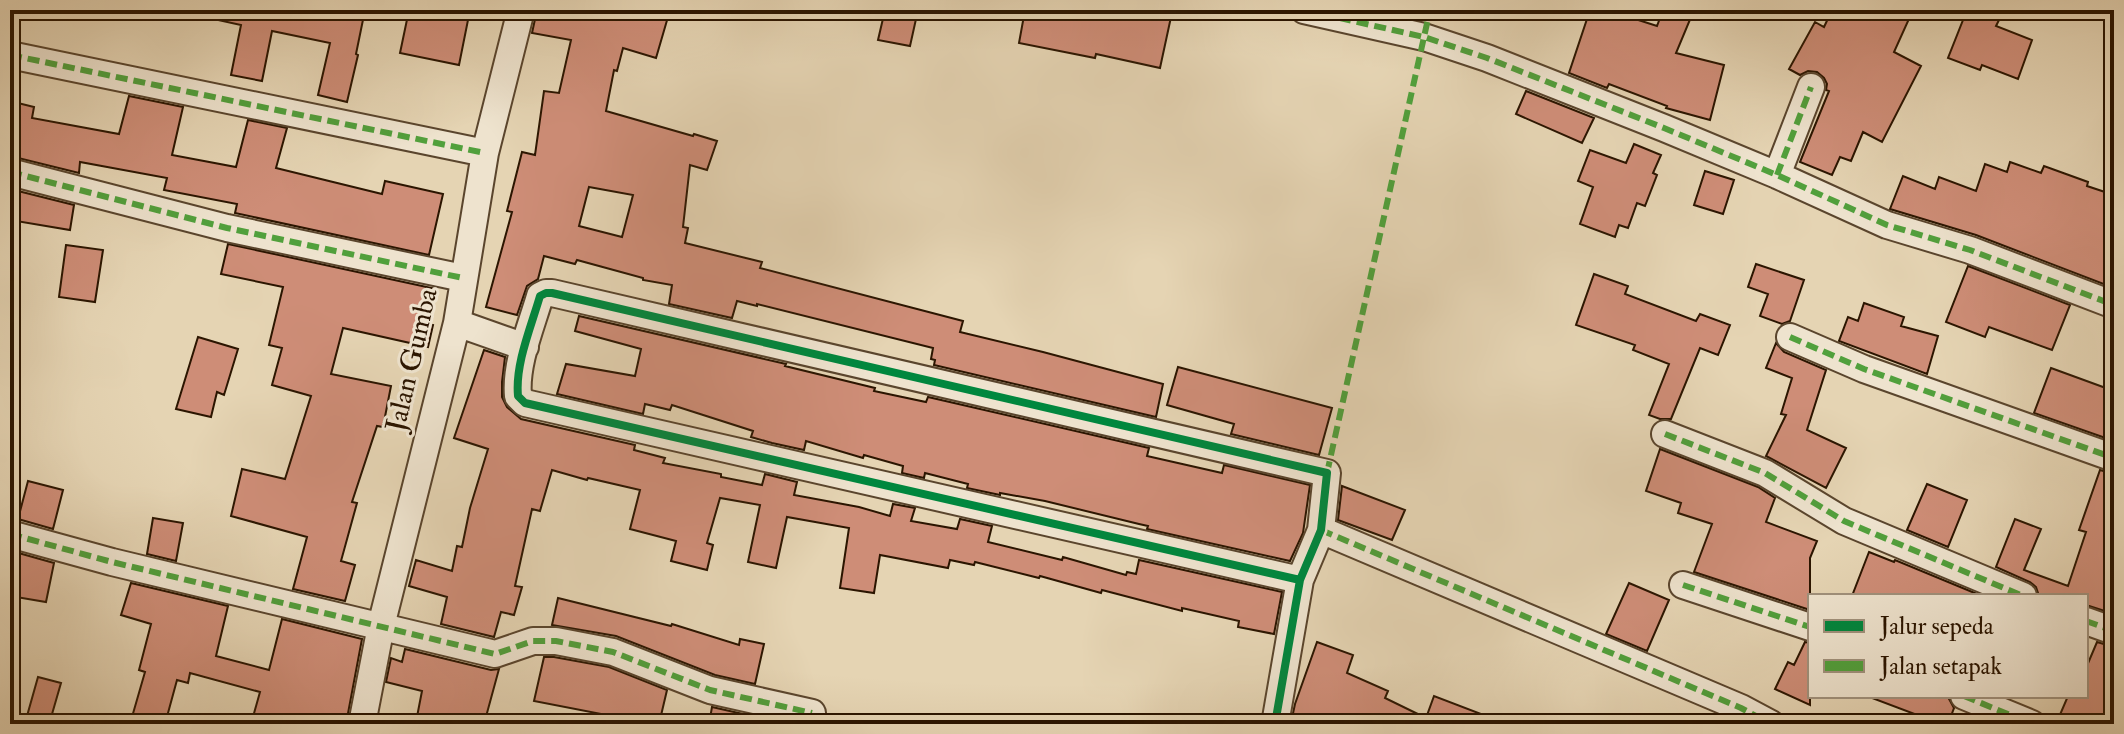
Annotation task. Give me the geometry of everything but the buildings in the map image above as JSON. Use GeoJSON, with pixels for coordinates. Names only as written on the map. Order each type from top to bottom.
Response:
{"type":"FeatureCollection","features":[{"type":"Feature","properties":{"kind":"street","name":"Jalan Gumba"},"geometry":{"type":"LineString","coordinates":[[362,724],[381,626],[457,323],[485,153],[521,10]]}},
{"type":"Feature","properties":{"kind":"street"},"geometry":{"type":"LineString","coordinates":[[1304,10],[1424,37],[1487,58],[1777,175],[1887,225],[1970,250],[2114,305]]}},
{"type":"Feature","properties":{"kind":"street"},"geometry":{"type":"LineString","coordinates":[[10,55],[485,153]]}},
{"type":"Feature","properties":{"kind":"street"},"geometry":{"type":"LineString","coordinates":[[1777,175],[1811,87]]}},
{"type":"Feature","properties":{"kind":"street"},"geometry":{"type":"LineString","coordinates":[[10,172],[227,228],[463,278]]}},
{"type":"Feature","properties":{"kind":"street"},"geometry":{"type":"LineString","coordinates":[[1275,724],[1300,580],[1321,530],[1327,473],[552,293],[540,296],[517,386],[518,396],[525,403],[1300,580]]}},
{"type":"Feature","properties":{"kind":"street"},"geometry":{"type":"LineString","coordinates":[[457,323],[525,347]]}},
{"type":"Feature","properties":{"kind":"street"},"geometry":{"type":"LineString","coordinates":[[1790,337],[1864,369],[2114,458]]}},
{"type":"Feature","properties":{"kind":"street"},"geometry":{"type":"LineString","coordinates":[[1665,434],[1765,473],[1855,526],[2018,594]]}},
{"type":"Feature","properties":{"kind":"street"},"geometry":{"type":"LineString","coordinates":[[1321,530],[1741,708],[1771,724]]}},
{"type":"Feature","properties":{"kind":"street"},"geometry":{"type":"LineString","coordinates":[[10,534],[112,562],[495,654],[533,641],[556,641],[613,652],[710,690],[812,713]]}},
{"type":"Feature","properties":{"kind":"street"},"geometry":{"type":"LineString","coordinates":[[1683,585],[1808,626]]}},
{"type":"Feature","properties":{"kind":"street"},"geometry":{"type":"LineString","coordinates":[[2088,622],[2114,631]]}},
{"type":"Feature","properties":{"kind":"street"},"geometry":{"type":"LineString","coordinates":[[1969,698],[2032,724]]}},
{"type":"Feature","properties":{"kind":"marked path"},"geometry":{"type":"LineString","coordinates":[[1304,10],[1424,37],[1487,58],[1777,175],[1887,225],[1970,250],[2114,305]]}},
{"type":"Feature","properties":{"kind":"marked path"},"geometry":{"type":"LineString","coordinates":[[1327,473],[1430,10]]}},
{"type":"Feature","properties":{"kind":"marked path"},"geometry":{"type":"LineString","coordinates":[[10,55],[485,153]]}},
{"type":"Feature","properties":{"kind":"marked path"},"geometry":{"type":"LineString","coordinates":[[1777,175],[1811,87]]}},
{"type":"Feature","properties":{"kind":"marked path"},"geometry":{"type":"LineString","coordinates":[[10,172],[227,228],[463,278]]}},
{"type":"Feature","properties":{"kind":"marked path"},"geometry":{"type":"LineString","coordinates":[[1790,337],[1864,369],[2114,458]]}},
{"type":"Feature","properties":{"kind":"marked path"},"geometry":{"type":"LineString","coordinates":[[1665,434],[1765,473],[1844,521],[2018,594]]}},
{"type":"Feature","properties":{"kind":"marked path"},"geometry":{"type":"LineString","coordinates":[[1321,530],[1741,708],[1771,724]]}},
{"type":"Feature","properties":{"kind":"marked path"},"geometry":{"type":"LineString","coordinates":[[10,534],[112,562],[495,654],[533,641],[556,641],[613,652],[710,690],[812,713]]}},
{"type":"Feature","properties":{"kind":"marked path"},"geometry":{"type":"LineString","coordinates":[[1683,585],[1808,626]]}},
{"type":"Feature","properties":{"kind":"marked path"},"geometry":{"type":"LineString","coordinates":[[2088,622],[2114,631]]}},
{"type":"Feature","properties":{"kind":"marked path"},"geometry":{"type":"LineString","coordinates":[[1969,698],[2032,724]]}},
{"type":"Feature","properties":{"kind":"cycle path"},"geometry":{"type":"LineString","coordinates":[[1275,724],[1300,580],[1321,530],[1327,473],[552,293],[540,296],[519,371],[518,396],[525,403],[1300,580]]}}]}
